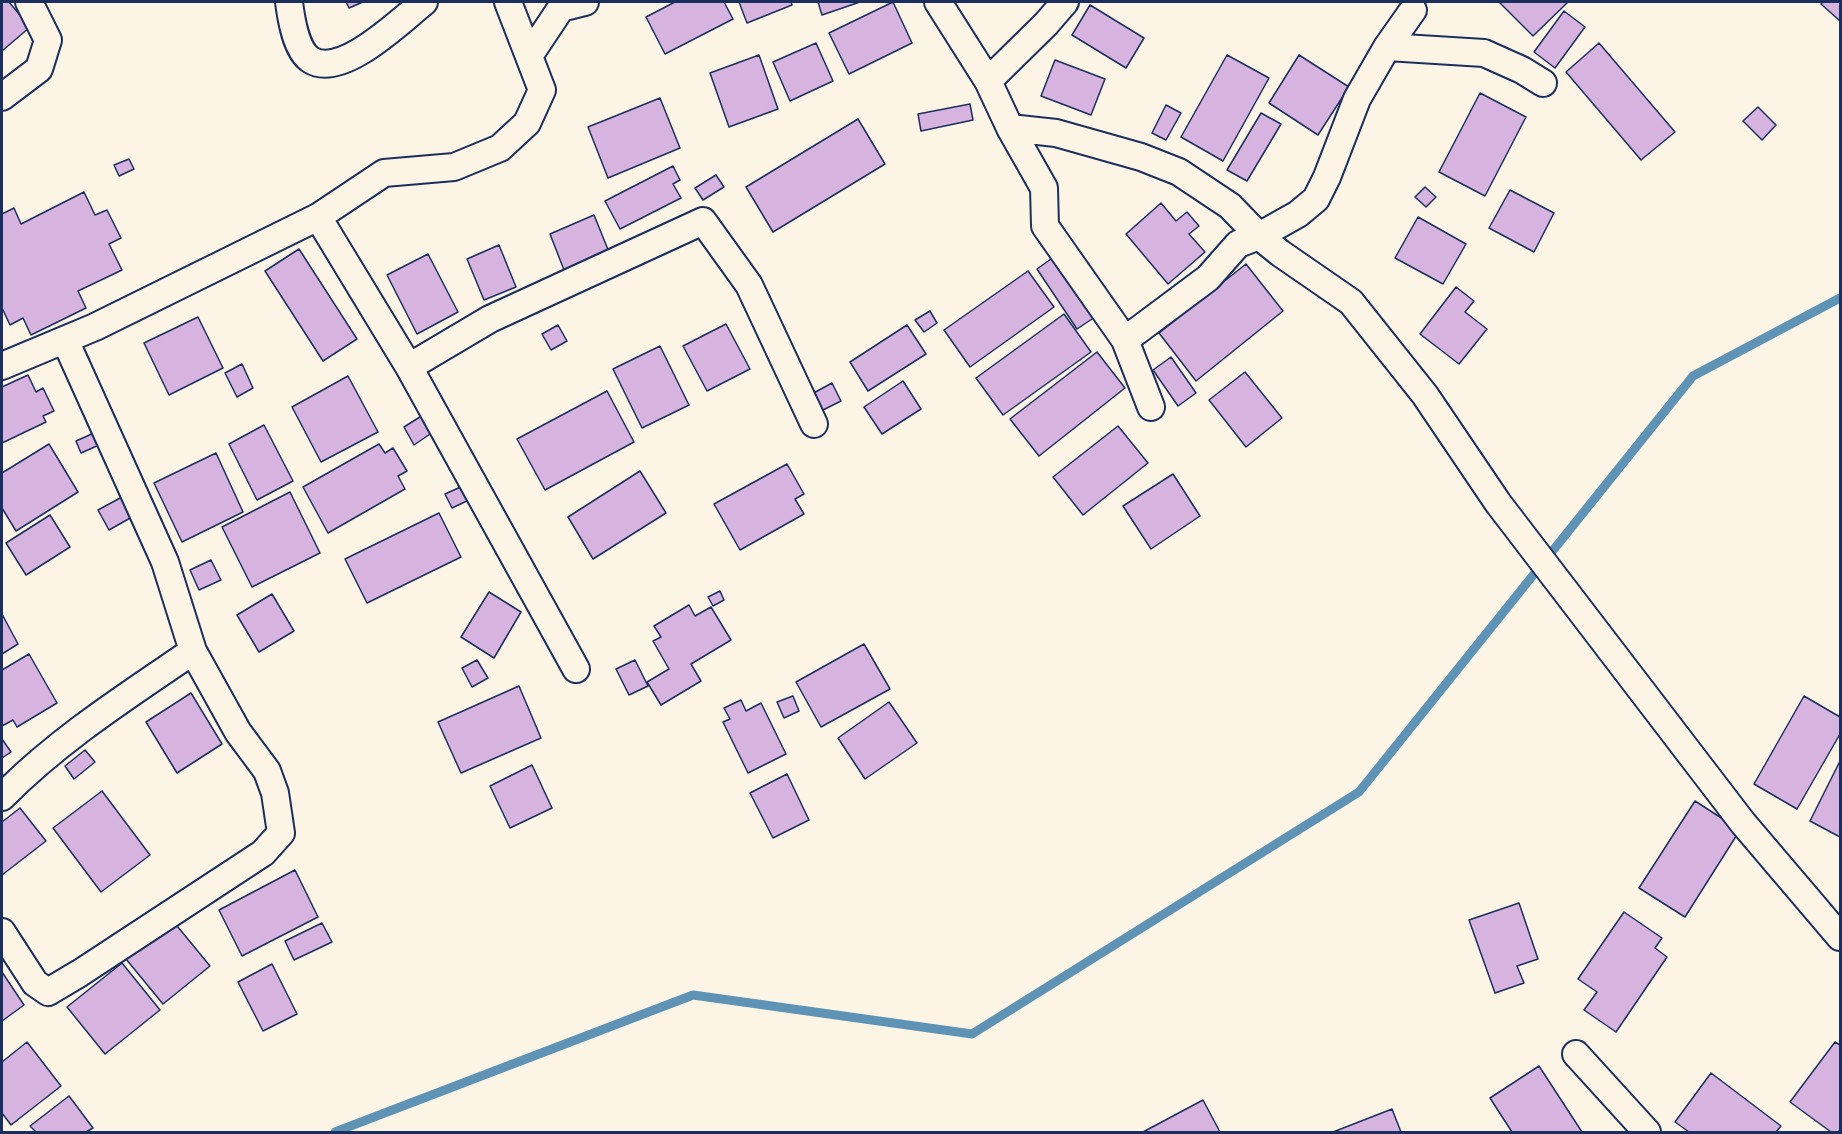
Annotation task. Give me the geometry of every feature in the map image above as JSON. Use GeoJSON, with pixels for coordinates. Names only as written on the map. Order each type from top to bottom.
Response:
{"type":"FeatureCollection","features":[{"type":"Feature","properties":{"kind":"street"},"geometry":{"type":"LineString","coordinates":[[2,97],[39,69],[45,50],[48,39],[28,2]]}},
{"type":"Feature","properties":{"kind":"street"},"geometry":{"type":"LineString","coordinates":[[289,2],[292,26],[303,52],[311,61],[325,64],[341,62],[362,51],[424,2]]}},
{"type":"Feature","properties":{"kind":"street"},"geometry":{"type":"LineString","coordinates":[[2,366],[95,327],[318,217],[384,173],[454,167],[500,148],[527,123],[542,90],[508,2]]}},
{"type":"Feature","properties":{"kind":"street"},"geometry":{"type":"LineString","coordinates":[[529,56],[557,5],[585,2]]}},
{"type":"Feature","properties":{"kind":"street"},"geometry":{"type":"LineString","coordinates":[[938,2],[988,81],[1010,128],[1044,188],[1045,226],[1125,340],[1151,407]]}},
{"type":"Feature","properties":{"kind":"street"},"geometry":{"type":"LineString","coordinates":[[988,81],[1065,2]]}},
{"type":"Feature","properties":{"kind":"street"},"geometry":{"type":"LineString","coordinates":[[1125,340],[1208,278],[1238,243],[1259,236],[1298,214],[1316,199],[1327,177],[1357,99],[1387,47],[1413,9]]}},
{"type":"Feature","properties":{"kind":"street"},"geometry":{"type":"LineString","coordinates":[[1387,47],[1484,53],[1522,70],[1543,83]]}},
{"type":"Feature","properties":{"kind":"street"},"geometry":{"type":"LineString","coordinates":[[1010,128],[1056,133],[1141,157],[1179,172],[1230,206],[1259,236],[1351,302],[1425,395],[1498,503],[1743,824],[1840,937]]}},
{"type":"Feature","properties":{"kind":"street"},"geometry":{"type":"LineString","coordinates":[[318,217],[409,367],[576,669]]}},
{"type":"Feature","properties":{"kind":"street"},"geometry":{"type":"LineString","coordinates":[[409,367],[489,319],[703,221],[749,285],[814,424]]}},
{"type":"Feature","properties":{"kind":"street"},"geometry":{"type":"LineString","coordinates":[[2,932],[34,982],[48,992],[263,853],[280,833],[274,793],[267,771],[238,732],[194,651],[165,562],[65,340]]}},
{"type":"Feature","properties":{"kind":"street"},"geometry":{"type":"LineString","coordinates":[[2,797],[23,775],[108,709],[194,651]]}},
{"type":"Feature","properties":{"kind":"street"},"geometry":{"type":"LineString","coordinates":[[1576,1054],[1647,1132]]}},
{"type":"Feature","properties":{"kind":"building"},"geometry":{"type":"Polygon","coordinates":[[[2,2],[9,2],[30,27],[2,51],[2,2]]]}},
{"type":"Feature","properties":{"kind":"building"},"geometry":{"type":"Polygon","coordinates":[[[346,2],[363,2],[349,8],[346,2]]]}},
{"type":"Feature","properties":{"kind":"building"},"geometry":{"type":"Polygon","coordinates":[[[675,2],[724,2],[733,19],[665,54],[646,17],[675,2]]]}},
{"type":"Feature","properties":{"kind":"building"},"geometry":{"type":"Polygon","coordinates":[[[739,2],[791,2],[792,5],[747,23],[739,2]]]}},
{"type":"Feature","properties":{"kind":"building"},"geometry":{"type":"Polygon","coordinates":[[[818,2],[860,2],[822,15],[818,2]]]}},
{"type":"Feature","properties":{"kind":"building"},"geometry":{"type":"Polygon","coordinates":[[[893,2],[912,43],[849,74],[829,33],[893,2]]]}},
{"type":"Feature","properties":{"kind":"building"},"geometry":{"type":"Polygon","coordinates":[[[1499,2],[1568,2],[1533,36],[1499,2]]]}},
{"type":"Feature","properties":{"kind":"building"},"geometry":{"type":"Polygon","coordinates":[[[1840,2],[1840,21],[1821,4],[1840,2]]]}},
{"type":"Feature","properties":{"kind":"building"},"geometry":{"type":"Polygon","coordinates":[[[1090,5],[1144,38],[1126,68],[1072,35],[1090,5]]]}},
{"type":"Feature","properties":{"kind":"building"},"geometry":{"type":"Polygon","coordinates":[[[1564,11],[1585,27],[1555,68],[1534,52],[1564,11]]]}},
{"type":"Feature","properties":{"kind":"building"},"geometry":{"type":"Polygon","coordinates":[[[816,43],[833,81],[790,101],[773,62],[816,43]]]}},
{"type":"Feature","properties":{"kind":"building"},"geometry":{"type":"Polygon","coordinates":[[[1599,43],[1675,132],[1641,160],[1566,72],[1599,43]]]}},
{"type":"Feature","properties":{"kind":"building"},"geometry":{"type":"Polygon","coordinates":[[[759,55],[778,109],[729,127],[710,73],[759,55]]]}},
{"type":"Feature","properties":{"kind":"building"},"geometry":{"type":"Polygon","coordinates":[[[1227,55],[1269,78],[1223,161],[1181,137],[1227,55]]]}},
{"type":"Feature","properties":{"kind":"building"},"geometry":{"type":"Polygon","coordinates":[[[1299,55],[1349,87],[1318,135],[1269,103],[1299,55]]]}},
{"type":"Feature","properties":{"kind":"building"},"geometry":{"type":"Polygon","coordinates":[[[1055,60],[1105,79],[1091,115],[1041,96],[1055,60]]]}},
{"type":"Feature","properties":{"kind":"building"},"geometry":{"type":"Polygon","coordinates":[[[1480,93],[1526,117],[1485,196],[1439,172],[1480,93]]]}},
{"type":"Feature","properties":{"kind":"building"},"geometry":{"type":"Polygon","coordinates":[[[660,98],[680,148],[608,178],[588,127],[660,98]]]}},
{"type":"Feature","properties":{"kind":"building"},"geometry":{"type":"Polygon","coordinates":[[[970,104],[973,120],[921,131],[918,114],[970,104]]]}},
{"type":"Feature","properties":{"kind":"building"},"geometry":{"type":"Polygon","coordinates":[[[1166,105],[1181,113],[1166,140],[1152,133],[1166,105]]]}},
{"type":"Feature","properties":{"kind":"building"},"geometry":{"type":"Polygon","coordinates":[[[1758,107],[1776,125],[1762,140],[1743,121],[1758,107]]]}},
{"type":"Feature","properties":{"kind":"building"},"geometry":{"type":"Polygon","coordinates":[[[1261,113],[1281,124],[1247,181],[1227,170],[1261,113]]]}},
{"type":"Feature","properties":{"kind":"building"},"geometry":{"type":"Polygon","coordinates":[[[858,119],[885,164],[773,232],[746,187],[858,119]]]}},
{"type":"Feature","properties":{"kind":"building"},"geometry":{"type":"Polygon","coordinates":[[[129,159],[134,169],[119,176],[114,165],[129,159]]]}},
{"type":"Feature","properties":{"kind":"building"},"geometry":{"type":"Polygon","coordinates":[[[673,166],[680,180],[673,184],[681,198],[620,229],[605,201],[673,166]]]}},
{"type":"Feature","properties":{"kind":"building"},"geometry":{"type":"Polygon","coordinates":[[[716,175],[724,187],[703,200],[695,188],[716,175]]]}},
{"type":"Feature","properties":{"kind":"building"},"geometry":{"type":"Polygon","coordinates":[[[1425,187],[1436,197],[1426,207],[1415,197],[1425,187]]]}},
{"type":"Feature","properties":{"kind":"building"},"geometry":{"type":"Polygon","coordinates":[[[1510,190],[1554,213],[1534,252],[1489,228],[1510,190]]]}},
{"type":"Feature","properties":{"kind":"building"},"geometry":{"type":"Polygon","coordinates":[[[84,192],[95,215],[107,210],[121,238],[109,244],[122,270],[78,291],[86,308],[31,335],[23,318],[10,325],[2,308],[2,214],[14,208],[21,224],[84,192]]]}},
{"type":"Feature","properties":{"kind":"building"},"geometry":{"type":"Polygon","coordinates":[[[1161,203],[1176,221],[1187,212],[1199,226],[1189,234],[1205,252],[1168,284],[1126,234],[1161,203]]]}},
{"type":"Feature","properties":{"kind":"building"},"geometry":{"type":"Polygon","coordinates":[[[594,215],[609,252],[564,270],[550,234],[594,215]]]}},
{"type":"Feature","properties":{"kind":"building"},"geometry":{"type":"Polygon","coordinates":[[[1418,217],[1466,244],[1443,284],[1395,258],[1418,217]]]}},
{"type":"Feature","properties":{"kind":"building"},"geometry":{"type":"Polygon","coordinates":[[[499,245],[516,287],[484,300],[467,259],[499,245]]]}},
{"type":"Feature","properties":{"kind":"building"},"geometry":{"type":"Polygon","coordinates":[[[299,249],[357,339],[323,361],[265,271],[299,249]]]}},
{"type":"Feature","properties":{"kind":"building"},"geometry":{"type":"Polygon","coordinates":[[[428,254],[458,312],[417,334],[387,275],[428,254]]]}},
{"type":"Feature","properties":{"kind":"building"},"geometry":{"type":"Polygon","coordinates":[[[1058,254],[1098,315],[1077,329],[1037,269],[1058,254]]]}},
{"type":"Feature","properties":{"kind":"building"},"geometry":{"type":"Polygon","coordinates":[[[1246,264],[1283,311],[1196,381],[1159,333],[1246,264]]]}},
{"type":"Feature","properties":{"kind":"building"},"geometry":{"type":"Polygon","coordinates":[[[1028,271],[1054,307],[970,367],[944,330],[1028,271]]]}},
{"type":"Feature","properties":{"kind":"building"},"geometry":{"type":"Polygon","coordinates":[[[1456,287],[1474,301],[1465,312],[1487,329],[1459,364],[1420,334],[1456,287]]]}},
{"type":"Feature","properties":{"kind":"building"},"geometry":{"type":"Polygon","coordinates":[[[930,311],[937,323],[924,332],[915,320],[930,311]]]}},
{"type":"Feature","properties":{"kind":"building"},"geometry":{"type":"Polygon","coordinates":[[[1064,314],[1091,352],[1003,415],[976,378],[1064,314]]]}},
{"type":"Feature","properties":{"kind":"building"},"geometry":{"type":"Polygon","coordinates":[[[198,317],[223,368],[169,395],[144,343],[198,317]]]}},
{"type":"Feature","properties":{"kind":"building"},"geometry":{"type":"Polygon","coordinates":[[[726,324],[750,369],[707,391],[683,346],[726,324]]]}},
{"type":"Feature","properties":{"kind":"building"},"geometry":{"type":"Polygon","coordinates":[[[558,325],[567,341],[551,350],[542,334],[558,325]]]}},
{"type":"Feature","properties":{"kind":"building"},"geometry":{"type":"Polygon","coordinates":[[[907,325],[926,354],[868,391],[850,362],[907,325]]]}},
{"type":"Feature","properties":{"kind":"building"},"geometry":{"type":"Polygon","coordinates":[[[660,346],[689,405],[642,428],[613,369],[660,346]]]}},
{"type":"Feature","properties":{"kind":"building"},"geometry":{"type":"Polygon","coordinates":[[[1097,352],[1125,388],[1039,456],[1010,419],[1097,352]]]}},
{"type":"Feature","properties":{"kind":"building"},"geometry":{"type":"Polygon","coordinates":[[[1171,357],[1196,393],[1178,406],[1153,370],[1171,357]]]}},
{"type":"Feature","properties":{"kind":"building"},"geometry":{"type":"Polygon","coordinates":[[[242,364],[253,388],[237,397],[225,373],[242,364]]]}},
{"type":"Feature","properties":{"kind":"building"},"geometry":{"type":"Polygon","coordinates":[[[1245,372],[1282,418],[1246,447],[1209,400],[1245,372]]]}},
{"type":"Feature","properties":{"kind":"building"},"geometry":{"type":"Polygon","coordinates":[[[28,375],[36,392],[43,388],[54,411],[43,416],[46,422],[2,443],[2,387],[28,375]]]}},
{"type":"Feature","properties":{"kind":"building"},"geometry":{"type":"Polygon","coordinates":[[[348,376],[378,432],[321,462],[292,407],[348,376]]]}},
{"type":"Feature","properties":{"kind":"building"},"geometry":{"type":"Polygon","coordinates":[[[903,381],[921,409],[882,434],[864,407],[903,381]]]}},
{"type":"Feature","properties":{"kind":"building"},"geometry":{"type":"Polygon","coordinates":[[[832,383],[841,401],[819,412],[810,395],[832,383]]]}},
{"type":"Feature","properties":{"kind":"building"},"geometry":{"type":"Polygon","coordinates":[[[607,391],[634,442],[545,490],[517,439],[607,391]]]}},
{"type":"Feature","properties":{"kind":"building"},"geometry":{"type":"Polygon","coordinates":[[[423,415],[433,432],[414,445],[404,427],[423,415]]]}},
{"type":"Feature","properties":{"kind":"building"},"geometry":{"type":"Polygon","coordinates":[[[264,425],[293,481],[257,500],[229,444],[264,425]]]}},
{"type":"Feature","properties":{"kind":"building"},"geometry":{"type":"Polygon","coordinates":[[[1118,426],[1148,463],[1083,515],[1053,477],[1118,426]]]}},
{"type":"Feature","properties":{"kind":"building"},"geometry":{"type":"Polygon","coordinates":[[[94,433],[99,445],[81,453],[76,441],[94,433]]]}},
{"type":"Feature","properties":{"kind":"building"},"geometry":{"type":"Polygon","coordinates":[[[49,444],[78,492],[16,531],[2,508],[2,473],[49,444]]]}},
{"type":"Feature","properties":{"kind":"building"},"geometry":{"type":"Polygon","coordinates":[[[379,444],[385,453],[393,448],[407,471],[398,476],[405,489],[328,533],[303,487],[379,444]]]}},
{"type":"Feature","properties":{"kind":"building"},"geometry":{"type":"Polygon","coordinates":[[[216,453],[243,512],[182,542],[154,483],[216,453]]]}},
{"type":"Feature","properties":{"kind":"building"},"geometry":{"type":"Polygon","coordinates":[[[787,464],[804,494],[795,499],[804,514],[740,550],[714,504],[787,464]]]}},
{"type":"Feature","properties":{"kind":"building"},"geometry":{"type":"Polygon","coordinates":[[[640,471],[666,513],[593,559],[568,517],[640,471]]]}},
{"type":"Feature","properties":{"kind":"building"},"geometry":{"type":"Polygon","coordinates":[[[1173,474],[1200,516],[1151,549],[1123,506],[1173,474]]]}},
{"type":"Feature","properties":{"kind":"building"},"geometry":{"type":"Polygon","coordinates":[[[465,485],[471,499],[452,508],[445,494],[465,485]]]}},
{"type":"Feature","properties":{"kind":"building"},"geometry":{"type":"Polygon","coordinates":[[[290,492],[320,553],[252,587],[222,527],[290,492]]]}},
{"type":"Feature","properties":{"kind":"building"},"geometry":{"type":"Polygon","coordinates":[[[122,497],[132,517],[109,530],[98,510],[122,497]]]}},
{"type":"Feature","properties":{"kind":"building"},"geometry":{"type":"Polygon","coordinates":[[[439,513],[461,557],[367,603],[345,559],[439,513]]]}},
{"type":"Feature","properties":{"kind":"building"},"geometry":{"type":"Polygon","coordinates":[[[50,515],[70,547],[26,575],[6,543],[50,515]]]}},
{"type":"Feature","properties":{"kind":"building"},"geometry":{"type":"Polygon","coordinates":[[[211,560],[221,580],[199,590],[190,570],[211,560]]]}},
{"type":"Feature","properties":{"kind":"building"},"geometry":{"type":"Polygon","coordinates":[[[720,591],[724,600],[713,606],[708,597],[720,591]]]}},
{"type":"Feature","properties":{"kind":"building"},"geometry":{"type":"Polygon","coordinates":[[[489,592],[521,612],[494,658],[461,637],[489,592]]]}},
{"type":"Feature","properties":{"kind":"building"},"geometry":{"type":"Polygon","coordinates":[[[272,594],[294,631],[259,652],[237,615],[272,594]]]}},
{"type":"Feature","properties":{"kind":"building"},"geometry":{"type":"Polygon","coordinates":[[[689,605],[695,616],[711,607],[731,640],[691,664],[701,681],[661,705],[647,682],[669,669],[653,641],[661,637],[654,626],[689,605]]]}},
{"type":"Feature","properties":{"kind":"building"},"geometry":{"type":"Polygon","coordinates":[[[2,614],[18,644],[2,654],[2,614]]]}},
{"type":"Feature","properties":{"kind":"building"},"geometry":{"type":"Polygon","coordinates":[[[864,644],[890,689],[821,727],[796,682],[864,644]]]}},
{"type":"Feature","properties":{"kind":"building"},"geometry":{"type":"Polygon","coordinates":[[[29,654],[57,703],[17,727],[13,720],[2,726],[2,670],[29,654]]]}},
{"type":"Feature","properties":{"kind":"building"},"geometry":{"type":"Polygon","coordinates":[[[477,660],[488,678],[472,687],[462,668],[477,660]]]}},
{"type":"Feature","properties":{"kind":"building"},"geometry":{"type":"Polygon","coordinates":[[[635,660],[648,686],[629,695],[616,669],[635,660]]]}},
{"type":"Feature","properties":{"kind":"building"},"geometry":{"type":"Polygon","coordinates":[[[519,686],[541,738],[461,773],[438,722],[519,686]]]}},
{"type":"Feature","properties":{"kind":"building"},"geometry":{"type":"Polygon","coordinates":[[[191,693],[222,744],[177,773],[146,722],[191,693]]]}},
{"type":"Feature","properties":{"kind":"building"},"geometry":{"type":"Polygon","coordinates":[[[793,696],[799,711],[784,718],[777,702],[793,696]]]}},
{"type":"Feature","properties":{"kind":"building"},"geometry":{"type":"Polygon","coordinates":[[[1804,696],[1840,717],[1840,734],[1797,809],[1754,784],[1804,696]]]}},
{"type":"Feature","properties":{"kind":"building"},"geometry":{"type":"Polygon","coordinates":[[[741,700],[746,711],[761,703],[786,754],[748,773],[723,722],[730,719],[724,708],[741,700]]]}},
{"type":"Feature","properties":{"kind":"building"},"geometry":{"type":"Polygon","coordinates":[[[889,702],[917,743],[865,779],[838,738],[889,702]]]}},
{"type":"Feature","properties":{"kind":"building"},"geometry":{"type":"Polygon","coordinates":[[[2,739],[11,752],[2,758],[2,739]]]}},
{"type":"Feature","properties":{"kind":"building"},"geometry":{"type":"Polygon","coordinates":[[[85,750],[95,762],[74,779],[65,766],[85,750]]]}},
{"type":"Feature","properties":{"kind":"building"},"geometry":{"type":"Polygon","coordinates":[[[1840,761],[1840,837],[1810,821],[1840,761]]]}},
{"type":"Feature","properties":{"kind":"building"},"geometry":{"type":"Polygon","coordinates":[[[532,765],[552,808],[510,828],[490,786],[532,765]]]}},
{"type":"Feature","properties":{"kind":"building"},"geometry":{"type":"Polygon","coordinates":[[[787,774],[809,820],[773,838],[750,793],[787,774]]]}},
{"type":"Feature","properties":{"kind":"building"},"geometry":{"type":"Polygon","coordinates":[[[102,791],[150,855],[101,892],[53,828],[102,791]]]}},
{"type":"Feature","properties":{"kind":"building"},"geometry":{"type":"Polygon","coordinates":[[[1695,801],[1740,830],[1685,917],[1639,888],[1695,801]]]}},
{"type":"Feature","properties":{"kind":"building"},"geometry":{"type":"Polygon","coordinates":[[[20,808],[46,841],[2,875],[2,822],[20,808]]]}},
{"type":"Feature","properties":{"kind":"building"},"geometry":{"type":"Polygon","coordinates":[[[295,870],[318,917],[242,956],[219,910],[295,870]]]}},
{"type":"Feature","properties":{"kind":"building"},"geometry":{"type":"Polygon","coordinates":[[[1519,903],[1538,959],[1517,966],[1524,983],[1495,993],[1469,920],[1519,903]]]}},
{"type":"Feature","properties":{"kind":"building"},"geometry":{"type":"Polygon","coordinates":[[[1624,912],[1662,938],[1655,948],[1667,957],[1616,1032],[1584,1010],[1597,992],[1578,979],[1624,912]]]}},
{"type":"Feature","properties":{"kind":"building"},"geometry":{"type":"Polygon","coordinates":[[[173,921],[210,966],[163,1004],[126,959],[173,921]]]}},
{"type":"Feature","properties":{"kind":"building"},"geometry":{"type":"Polygon","coordinates":[[[322,923],[332,942],[294,960],[285,941],[322,923]]]}},
{"type":"Feature","properties":{"kind":"building"},"geometry":{"type":"Polygon","coordinates":[[[122,963],[160,1010],[105,1054],[67,1007],[122,963]]]}},
{"type":"Feature","properties":{"kind":"building"},"geometry":{"type":"Polygon","coordinates":[[[272,964],[297,1014],[263,1031],[238,982],[272,964]]]}},
{"type":"Feature","properties":{"kind":"building"},"geometry":{"type":"Polygon","coordinates":[[[2,972],[24,1005],[2,1021],[2,972]]]}},
{"type":"Feature","properties":{"kind":"building"},"geometry":{"type":"Polygon","coordinates":[[[27,1042],[61,1086],[11,1125],[2,1113],[2,1062],[27,1042]]]}},
{"type":"Feature","properties":{"kind":"building"},"geometry":{"type":"Polygon","coordinates":[[[1835,1042],[1840,1045],[1840,1130],[1831,1132],[1790,1102],[1835,1042]]]}},
{"type":"Feature","properties":{"kind":"building"},"geometry":{"type":"Polygon","coordinates":[[[1539,1066],[1582,1132],[1512,1132],[1490,1098],[1539,1066]]]}},
{"type":"Feature","properties":{"kind":"building"},"geometry":{"type":"Polygon","coordinates":[[[1711,1073],[1781,1126],[1776,1132],[1689,1132],[1675,1122],[1711,1073]]]}},
{"type":"Feature","properties":{"kind":"building"},"geometry":{"type":"Polygon","coordinates":[[[69,1096],[93,1128],[86,1132],[36,1132],[30,1126],[69,1096]]]}},
{"type":"Feature","properties":{"kind":"building"},"geometry":{"type":"Polygon","coordinates":[[[1203,1100],[1220,1132],[1143,1132],[1203,1100]]]}},
{"type":"Feature","properties":{"kind":"building"},"geometry":{"type":"Polygon","coordinates":[[[1392,1109],[1401,1132],[1333,1132],[1392,1109]]]}},
{"type":"Feature","properties":{"kind":"waterway"},"geometry":{"type":"LineString","coordinates":[[335,1132],[693,995],[972,1034],[1359,792],[1693,376],[1840,298]]}}]}
